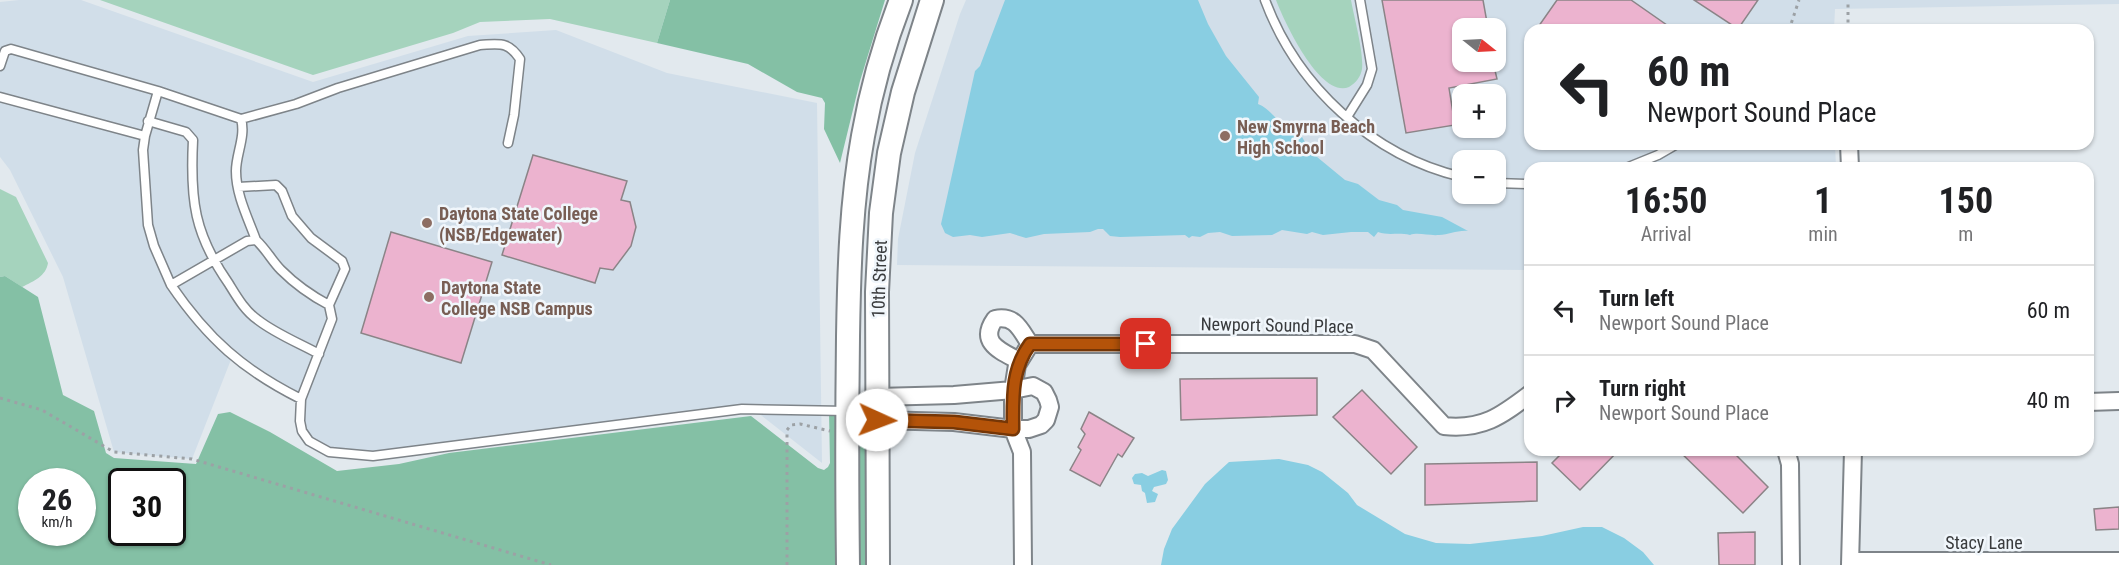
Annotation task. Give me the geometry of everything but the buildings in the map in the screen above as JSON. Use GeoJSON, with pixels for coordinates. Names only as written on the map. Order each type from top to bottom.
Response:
{"type":"FeatureCollection","features":[{"type":"Feature","properties":{"kind":"street","name":"10th Street"},"geometry":{"type":"LineString","coordinates":[[848,565],[847,411],[853,206],[862,136],[872,91],[901,0]]}},
{"type":"Feature","properties":{"kind":"street","name":"10th Street"},"geometry":{"type":"LineString","coordinates":[[878,565],[877,397],[881,213],[886,173],[903,92],[932,0]]}},
{"type":"Feature","properties":{"kind":"street"},"geometry":{"type":"LineString","coordinates":[[1019,361],[995,347],[989,339],[988,328],[995,319],[1005,317],[1016,324],[1030,344],[1019,361],[1013,390],[1013,429],[1022,452],[1023,565]]}},
{"type":"Feature","properties":{"kind":"street","name":"Newport Sound Place"},"geometry":{"type":"LineString","coordinates":[[1030,344],[1354,344],[1372,350],[1444,426],[1459,428],[1474,427],[1493,420],[1524,398]]}},
{"type":"Feature","properties":{"kind":"street"},"geometry":{"type":"LineString","coordinates":[[1033,386],[1047,396],[1050,407],[1046,420],[1041,425],[1029,429],[954,422],[877,420],[847,411],[877,397],[954,395],[1033,386]]}},
{"type":"Feature","properties":{"kind":"street"},"geometry":{"type":"LineString","coordinates":[[954,395],[954,422]]}},
{"type":"Feature","properties":{"kind":"street"},"geometry":{"type":"LineString","coordinates":[[2094,402],[2119,401]]}},
{"type":"Feature","properties":{"kind":"street"},"geometry":{"type":"LineString","coordinates":[[1788,456],[1790,464],[1791,565]]}},
{"type":"Feature","properties":{"kind":"street"},"geometry":{"type":"LineString","coordinates":[[1850,563],[1853,456]]}},
{"type":"Feature","properties":{"kind":"street","name":"Stacy Lane"},"geometry":{"type":"LineString","coordinates":[[1850,563],[2119,561]]}},
{"type":"Feature","properties":{"kind":"lane"},"geometry":{"type":"LineString","coordinates":[[1265,0],[1282,37],[1303,71],[1325,97],[1376,139],[1416,161],[1452,174]]}},
{"type":"Feature","properties":{"kind":"lane"},"geometry":{"type":"LineString","coordinates":[[1347,117],[1367,85],[1372,69],[1360,0]]}},
{"type":"Feature","properties":{"kind":"lane"},"geometry":{"type":"LineString","coordinates":[[0,66],[4,51],[11,49],[158,91],[241,119],[296,104],[338,88],[480,45],[505,44],[514,50],[520,59],[514,115],[508,143]]}},
{"type":"Feature","properties":{"kind":"lane"},"geometry":{"type":"LineString","coordinates":[[158,91],[148,121],[143,150],[148,225],[154,246],[171,285],[192,315],[232,356],[267,382],[301,399]]}},
{"type":"Feature","properties":{"kind":"lane"},"geometry":{"type":"LineString","coordinates":[[0,97],[145,136]]}},
{"type":"Feature","properties":{"kind":"lane"},"geometry":{"type":"LineString","coordinates":[[241,119],[243,127],[236,171],[238,187],[256,240],[268,252],[280,270],[329,305]]}},
{"type":"Feature","properties":{"kind":"lane"},"geometry":{"type":"LineString","coordinates":[[148,121],[186,132],[193,140],[191,192],[199,228],[212,261],[244,307],[258,320],[319,354]]}},
{"type":"Feature","properties":{"kind":"lane"},"geometry":{"type":"LineString","coordinates":[[1641,162],[1667,150]]}},
{"type":"Feature","properties":{"kind":"lane"},"geometry":{"type":"LineString","coordinates":[[1506,183],[1524,184]]}},
{"type":"Feature","properties":{"kind":"lane"},"geometry":{"type":"LineString","coordinates":[[238,187],[276,185],[282,191],[292,216],[311,238],[342,261],[345,269],[329,305],[332,319],[301,399],[302,431],[309,441],[329,452],[373,456],[742,409],[847,411]]}},
{"type":"Feature","properties":{"kind":"lane"},"geometry":{"type":"LineString","coordinates":[[171,285],[247,241],[256,240]]}},
{"type":"Feature","properties":{"kind":"path"},"geometry":{"type":"LineString","coordinates":[[1791,24],[1799,0]]}},
{"type":"Feature","properties":{"kind":"path"},"geometry":{"type":"LineString","coordinates":[[1848,0],[1848,24]]}},
{"type":"Feature","properties":{"kind":"path"},"geometry":{"type":"LineString","coordinates":[[0,398],[42,410],[114,452],[192,459],[551,565]]}},
{"type":"Feature","properties":{"kind":"path"},"geometry":{"type":"LineString","coordinates":[[787,565],[787,430],[791,425],[800,424],[847,435]]}},
{"type":"Feature","properties":{"kind":"shaded area","name":"Daytona State College (NSB/Edgewater)"},"geometry":{"type":"Polygon","coordinates":[[[81,0],[313,82],[468,36],[556,30],[667,73],[817,103],[822,463],[753,409],[373,456],[329,452],[302,431],[301,399],[232,357],[192,459],[114,452],[63,277],[10,170],[0,157],[0,2],[81,0]]]}},
{"type":"Feature","properties":{"kind":"shaded area","name":"New Smyrna Beach High School"},"geometry":{"type":"Polygon","coordinates":[[[966,0],[2119,0],[2119,4],[1835,9],[1834,24],[1524,24],[1524,150],[1835,150],[1836,162],[1524,162],[1524,270],[897,265],[898,239],[915,153],[966,0]]]}},
{"type":"Feature","properties":{"kind":"green space"},"geometry":{"type":"Polygon","coordinates":[[[100,0],[670,0],[657,43],[550,19],[480,22],[453,33],[313,75],[100,0]]]}},
{"type":"Feature","properties":{"kind":"green space"},"geometry":{"type":"Polygon","coordinates":[[[670,0],[885,0],[860,81],[840,163],[824,129],[825,103],[822,98],[797,92],[748,64],[657,43],[670,0]]]}},
{"type":"Feature","properties":{"kind":"green space"},"geometry":{"type":"Polygon","coordinates":[[[1276,0],[1351,0],[1362,62],[1361,74],[1354,83],[1349,87],[1338,88],[1326,81],[1315,70],[1295,40],[1276,0]]]}},
{"type":"Feature","properties":{"kind":"green space"},"geometry":{"type":"Polygon","coordinates":[[[0,189],[16,197],[48,263],[42,275],[22,287],[5,276],[0,277],[0,189]]]}},
{"type":"Feature","properties":{"kind":"green space"},"geometry":{"type":"Polygon","coordinates":[[[5,276],[38,297],[63,395],[94,411],[106,453],[114,458],[196,464],[218,414],[230,412],[270,432],[337,471],[399,464],[449,453],[751,416],[818,468],[824,470],[830,463],[829,412],[837,415],[839,565],[0,565],[0,277],[5,276]]]}},
{"type":"Feature","properties":{"kind":"green space"},"geometry":{"type":"Polygon","coordinates":[[[855,421],[868,425],[869,565],[856,565],[855,421]]]}},
{"type":"Feature","properties":{"kind":"water"},"geometry":{"type":"Polygon","coordinates":[[[1005,0],[1198,0],[1226,56],[1259,97],[1258,104],[1270,112],[1284,128],[1302,137],[1311,152],[1345,180],[1358,184],[1379,200],[1397,205],[1403,210],[1442,217],[1468,231],[1435,235],[1378,232],[1374,237],[1368,232],[1323,235],[1282,230],[1272,235],[1232,236],[1220,232],[1189,238],[1185,235],[1120,237],[1110,236],[1103,229],[1098,229],[1090,232],[1044,234],[1026,238],[1010,233],[982,237],[970,235],[953,237],[945,233],[941,224],[975,71],[980,66],[1005,0]]]}},
{"type":"Feature","properties":{"kind":"water"},"geometry":{"type":"Polygon","coordinates":[[[1279,459],[1308,465],[1322,472],[1348,493],[1357,505],[1405,534],[1436,543],[1470,544],[1542,536],[1583,527],[1602,527],[1624,538],[1643,552],[1654,565],[1161,565],[1164,549],[1172,529],[1205,484],[1229,462],[1279,459]]]}},
{"type":"Feature","properties":{"kind":"water"},"geometry":{"type":"Polygon","coordinates":[[[1162,470],[1166,471],[1168,480],[1166,484],[1154,487],[1152,491],[1158,494],[1155,502],[1147,503],[1141,485],[1134,484],[1132,478],[1135,474],[1142,473],[1148,476],[1162,470]]]}},
{"type":"Feature","properties":{"kind":"place","name":"New Smyrna Beach High School"},"geometry":{"type":"Point","coordinates":[1225,136]}},
{"type":"Feature","properties":{"kind":"place","name":"Daytona State College (NSB/Edgewater)"},"geometry":{"type":"Point","coordinates":[427,223]}},
{"type":"Feature","properties":{"kind":"place","name":"Daytona State College NSB Campus"},"geometry":{"type":"Point","coordinates":[429,297]}},
{"type":"Feature","properties":{"kind":"route"},"geometry":{"type":"LineString","coordinates":[[877,420],[954,422],[1013,429],[1013,390],[1017,365],[1030,344],[1146,344]]}}]}
